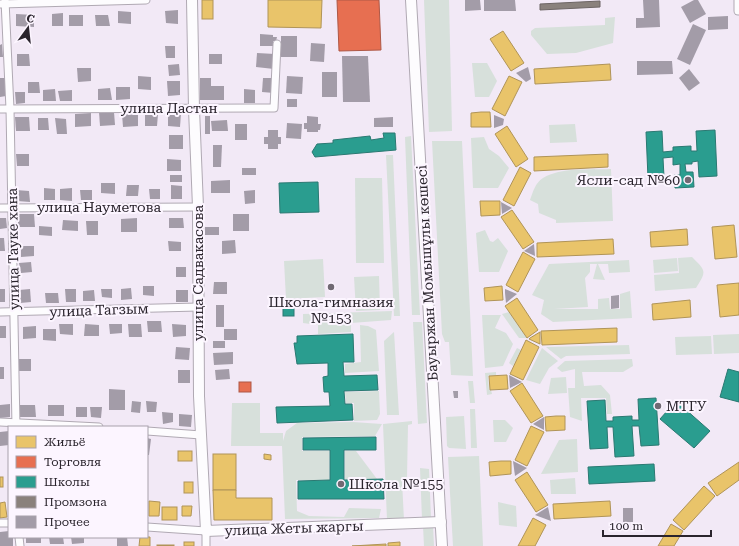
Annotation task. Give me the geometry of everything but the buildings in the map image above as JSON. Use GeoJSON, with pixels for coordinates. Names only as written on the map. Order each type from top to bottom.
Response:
{"type":"FeatureCollection","features":[{"type":"Feature","properties":{"kind":"street"},"geometry":{"type":"LineString","coordinates":[[3,3],[146,0]]}},
{"type":"Feature","properties":{"kind":"street","name":"улица Садвакасова"},"geometry":{"type":"LineString","coordinates":[[192,0],[198,207],[198,307],[201,435],[206,546]]}},
{"type":"Feature","properties":{"kind":"street","name":"Бауыржан Момышұлы көшесі"},"geometry":{"type":"LineString","coordinates":[[412,0],[442,546]]}},
{"type":"Feature","properties":{"kind":"street"},"geometry":{"type":"LineString","coordinates":[[738,0],[738,11]]}},
{"type":"Feature","properties":{"kind":"street","name":"улица Тауке хана"},"geometry":{"type":"LineString","coordinates":[[3,3],[10,109],[16,424]]}},
{"type":"Feature","properties":{"kind":"street","name":"улица Дастан"},"geometry":{"type":"LineString","coordinates":[[0,109],[274,108],[277,44]]}},
{"type":"Feature","properties":{"kind":"street","name":"улица Науметова"},"geometry":{"type":"LineString","coordinates":[[0,208],[198,207]]}},
{"type":"Feature","properties":{"kind":"street","name":"улица Тагзым"},"geometry":{"type":"LineString","coordinates":[[0,312],[198,307]]}},
{"type":"Feature","properties":{"kind":"street"},"geometry":{"type":"LineString","coordinates":[[0,422],[71,426]]}},
{"type":"Feature","properties":{"kind":"street"},"geometry":{"type":"LineString","coordinates":[[148,431],[201,435]]}},
{"type":"Feature","properties":{"kind":"street","name":"улица Жеты жаргы"},"geometry":{"type":"LineString","coordinates":[[148,527],[206,531],[441,522]]}},
{"type":"Feature","properties":{"kind":"shaded area"},"geometry":{"type":"Polygon","coordinates":[[[424,0],[449,0],[452,131],[429,132],[424,0]]]}},
{"type":"Feature","properties":{"kind":"shaded area"},"geometry":{"type":"Polygon","coordinates":[[[615,17],[613,43],[576,53],[547,54],[531,35],[531,31],[535,28],[605,25],[605,18],[615,17]]]}},
{"type":"Feature","properties":{"kind":"shaded area"},"geometry":{"type":"Polygon","coordinates":[[[472,63],[487,63],[497,81],[489,97],[475,97],[472,63]]]}},
{"type":"Feature","properties":{"kind":"shaded area"},"geometry":{"type":"Polygon","coordinates":[[[575,124],[577,142],[550,143],[549,125],[575,124]]]}},
{"type":"Feature","properties":{"kind":"shaded area"},"geometry":{"type":"Polygon","coordinates":[[[411,136],[420,315],[412,315],[405,137],[411,136]]]}},
{"type":"Feature","properties":{"kind":"shaded area"},"geometry":{"type":"Polygon","coordinates":[[[484,137],[489,149],[499,156],[509,168],[498,188],[473,188],[471,138],[484,137]]]}},
{"type":"Feature","properties":{"kind":"shaded area"},"geometry":{"type":"Polygon","coordinates":[[[432,141],[462,141],[473,376],[451,375],[449,342],[445,342],[442,334],[432,141]]]}},
{"type":"Feature","properties":{"kind":"shaded area"},"geometry":{"type":"Polygon","coordinates":[[[386,155],[393,155],[400,316],[394,316],[386,155]]]}},
{"type":"Feature","properties":{"kind":"shaded area"},"geometry":{"type":"Polygon","coordinates":[[[611,169],[613,221],[556,223],[556,220],[539,213],[538,204],[530,200],[538,182],[550,174],[576,170],[611,169]]]}},
{"type":"Feature","properties":{"kind":"shaded area"},"geometry":{"type":"Polygon","coordinates":[[[355,178],[382,178],[384,263],[356,263],[355,178]]]}},
{"type":"Feature","properties":{"kind":"shaded area"},"geometry":{"type":"Polygon","coordinates":[[[485,230],[490,241],[493,242],[498,238],[508,251],[499,272],[479,272],[476,233],[485,230]]]}},
{"type":"Feature","properties":{"kind":"shaded area"},"geometry":{"type":"Polygon","coordinates":[[[692,257],[700,265],[703,271],[702,278],[696,288],[655,291],[654,275],[679,273],[678,258],[692,257]]]}},
{"type":"Feature","properties":{"kind":"shaded area"},"geometry":{"type":"Polygon","coordinates":[[[677,258],[678,271],[654,273],[653,260],[677,258]]]}},
{"type":"Feature","properties":{"kind":"shaded area"},"geometry":{"type":"Polygon","coordinates":[[[323,259],[325,297],[286,299],[284,261],[323,259]]]}},
{"type":"Feature","properties":{"kind":"shaded area"},"geometry":{"type":"Polygon","coordinates":[[[629,260],[630,272],[609,273],[608,264],[598,264],[605,280],[593,279],[597,264],[590,264],[590,272],[585,278],[588,307],[554,309],[598,309],[598,299],[609,298],[610,309],[620,309],[620,294],[630,291],[632,318],[553,322],[541,314],[544,300],[532,295],[549,264],[629,260]]]}},
{"type":"Feature","properties":{"kind":"shaded area"},"geometry":{"type":"Polygon","coordinates":[[[379,276],[380,310],[356,311],[354,277],[379,276]]]}},
{"type":"Feature","properties":{"kind":"shaded area"},"geometry":{"type":"Polygon","coordinates":[[[392,311],[391,320],[351,323],[351,332],[318,334],[318,325],[303,323],[303,314],[392,311]]]}},
{"type":"Feature","properties":{"kind":"shaded area"},"geometry":{"type":"Polygon","coordinates":[[[509,312],[527,338],[519,338],[502,314],[509,312]]]}},
{"type":"Feature","properties":{"kind":"shaded area"},"geometry":{"type":"Polygon","coordinates":[[[482,315],[501,315],[495,328],[506,333],[513,344],[503,366],[485,368],[482,315]]]}},
{"type":"Feature","properties":{"kind":"shaded area"},"geometry":{"type":"Polygon","coordinates":[[[413,322],[422,322],[427,423],[418,424],[413,322]]]}},
{"type":"Feature","properties":{"kind":"shaded area"},"geometry":{"type":"Polygon","coordinates":[[[360,325],[368,326],[376,330],[379,371],[345,373],[345,364],[361,362],[360,325]]]}},
{"type":"Feature","properties":{"kind":"shaded area"},"geometry":{"type":"Polygon","coordinates":[[[394,332],[399,415],[387,415],[384,341],[394,332]]]}},
{"type":"Feature","properties":{"kind":"shaded area"},"geometry":{"type":"Polygon","coordinates":[[[739,334],[739,353],[714,354],[713,335],[739,334]]]}},
{"type":"Feature","properties":{"kind":"shaded area"},"geometry":{"type":"Polygon","coordinates":[[[711,336],[712,354],[676,355],[675,337],[711,336]]]}},
{"type":"Feature","properties":{"kind":"shaded area"},"geometry":{"type":"Polygon","coordinates":[[[629,345],[630,354],[566,356],[561,359],[546,347],[629,345]]]}},
{"type":"Feature","properties":{"kind":"shaded area"},"geometry":{"type":"Polygon","coordinates":[[[517,348],[521,350],[513,366],[509,363],[517,348]]]}},
{"type":"Feature","properties":{"kind":"shaded area"},"geometry":{"type":"Polygon","coordinates":[[[542,348],[558,361],[549,368],[540,384],[526,380],[542,348]]]}},
{"type":"Feature","properties":{"kind":"shaded area"},"geometry":{"type":"Polygon","coordinates":[[[632,359],[633,366],[623,372],[582,372],[584,386],[601,385],[610,395],[612,414],[607,414],[606,398],[581,398],[582,421],[570,417],[568,388],[575,388],[575,369],[562,372],[557,368],[565,361],[632,359]]]}},
{"type":"Feature","properties":{"kind":"shaded area"},"geometry":{"type":"Polygon","coordinates":[[[496,372],[496,375],[488,376],[489,390],[491,390],[492,394],[487,395],[485,373],[496,372]]]}},
{"type":"Feature","properties":{"kind":"shaded area"},"geometry":{"type":"Polygon","coordinates":[[[566,377],[567,393],[548,394],[551,378],[566,377]]]}},
{"type":"Feature","properties":{"kind":"shaded area"},"geometry":{"type":"Polygon","coordinates":[[[468,381],[473,381],[475,403],[470,403],[468,381]]]}},
{"type":"Feature","properties":{"kind":"shaded area"},"geometry":{"type":"Polygon","coordinates":[[[379,391],[380,414],[377,420],[354,421],[354,403],[346,403],[345,392],[379,391]]]}},
{"type":"Feature","properties":{"kind":"shaded area"},"geometry":{"type":"Polygon","coordinates":[[[232,403],[260,403],[260,433],[283,433],[283,441],[286,431],[297,423],[353,422],[382,424],[375,436],[302,437],[302,451],[329,451],[329,480],[296,480],[297,511],[309,516],[344,517],[349,508],[381,509],[379,518],[285,519],[282,446],[231,446],[232,403]]]}},
{"type":"Feature","properties":{"kind":"shaded area"},"geometry":{"type":"Polygon","coordinates":[[[470,409],[475,409],[477,448],[471,448],[470,409]]]}},
{"type":"Feature","properties":{"kind":"shaded area"},"geometry":{"type":"Polygon","coordinates":[[[464,416],[466,449],[449,448],[447,446],[446,417],[464,416]]]}},
{"type":"Feature","properties":{"kind":"shaded area"},"geometry":{"type":"Polygon","coordinates":[[[493,420],[505,420],[513,428],[506,442],[494,442],[493,420]]]}},
{"type":"Feature","properties":{"kind":"shaded area"},"geometry":{"type":"Polygon","coordinates":[[[412,421],[412,424],[408,425],[407,478],[402,481],[404,520],[387,520],[383,424],[412,421]]]}},
{"type":"Feature","properties":{"kind":"shaded area"},"geometry":{"type":"Polygon","coordinates":[[[577,439],[578,472],[541,474],[559,440],[577,439]]]}},
{"type":"Feature","properties":{"kind":"shaded area"},"geometry":{"type":"Polygon","coordinates":[[[345,451],[356,451],[377,479],[345,479],[345,451]]]}},
{"type":"Feature","properties":{"kind":"shaded area"},"geometry":{"type":"Polygon","coordinates":[[[479,456],[483,546],[453,546],[448,457],[479,456]]]}},
{"type":"Feature","properties":{"kind":"shaded area"},"geometry":{"type":"Polygon","coordinates":[[[420,468],[429,469],[431,518],[422,519],[420,468]]]}},
{"type":"Feature","properties":{"kind":"shaded area"},"geometry":{"type":"Polygon","coordinates":[[[575,478],[576,494],[551,494],[550,480],[575,478]]]}},
{"type":"Feature","properties":{"kind":"shaded area"},"geometry":{"type":"Polygon","coordinates":[[[498,502],[516,506],[517,527],[499,525],[498,502]]]}},
{"type":"Feature","properties":{"kind":"shaded area"},"geometry":{"type":"Polygon","coordinates":[[[423,526],[433,526],[434,546],[424,546],[423,526]]]}},
{"type":"Feature","properties":{"kind":"place","name":"Ясли-сад №60"},"geometry":{"type":"Point","coordinates":[688,180]}},
{"type":"Feature","properties":{"kind":"place","name":"Школа-гимназия №153"},"geometry":{"type":"Point","coordinates":[331,287]}},
{"type":"Feature","properties":{"kind":"place","name":"МТГУ"},"geometry":{"type":"Point","coordinates":[658,406]}},
{"type":"Feature","properties":{"kind":"place","name":"Школа №155"},"geometry":{"type":"Point","coordinates":[341,484]}}]}
